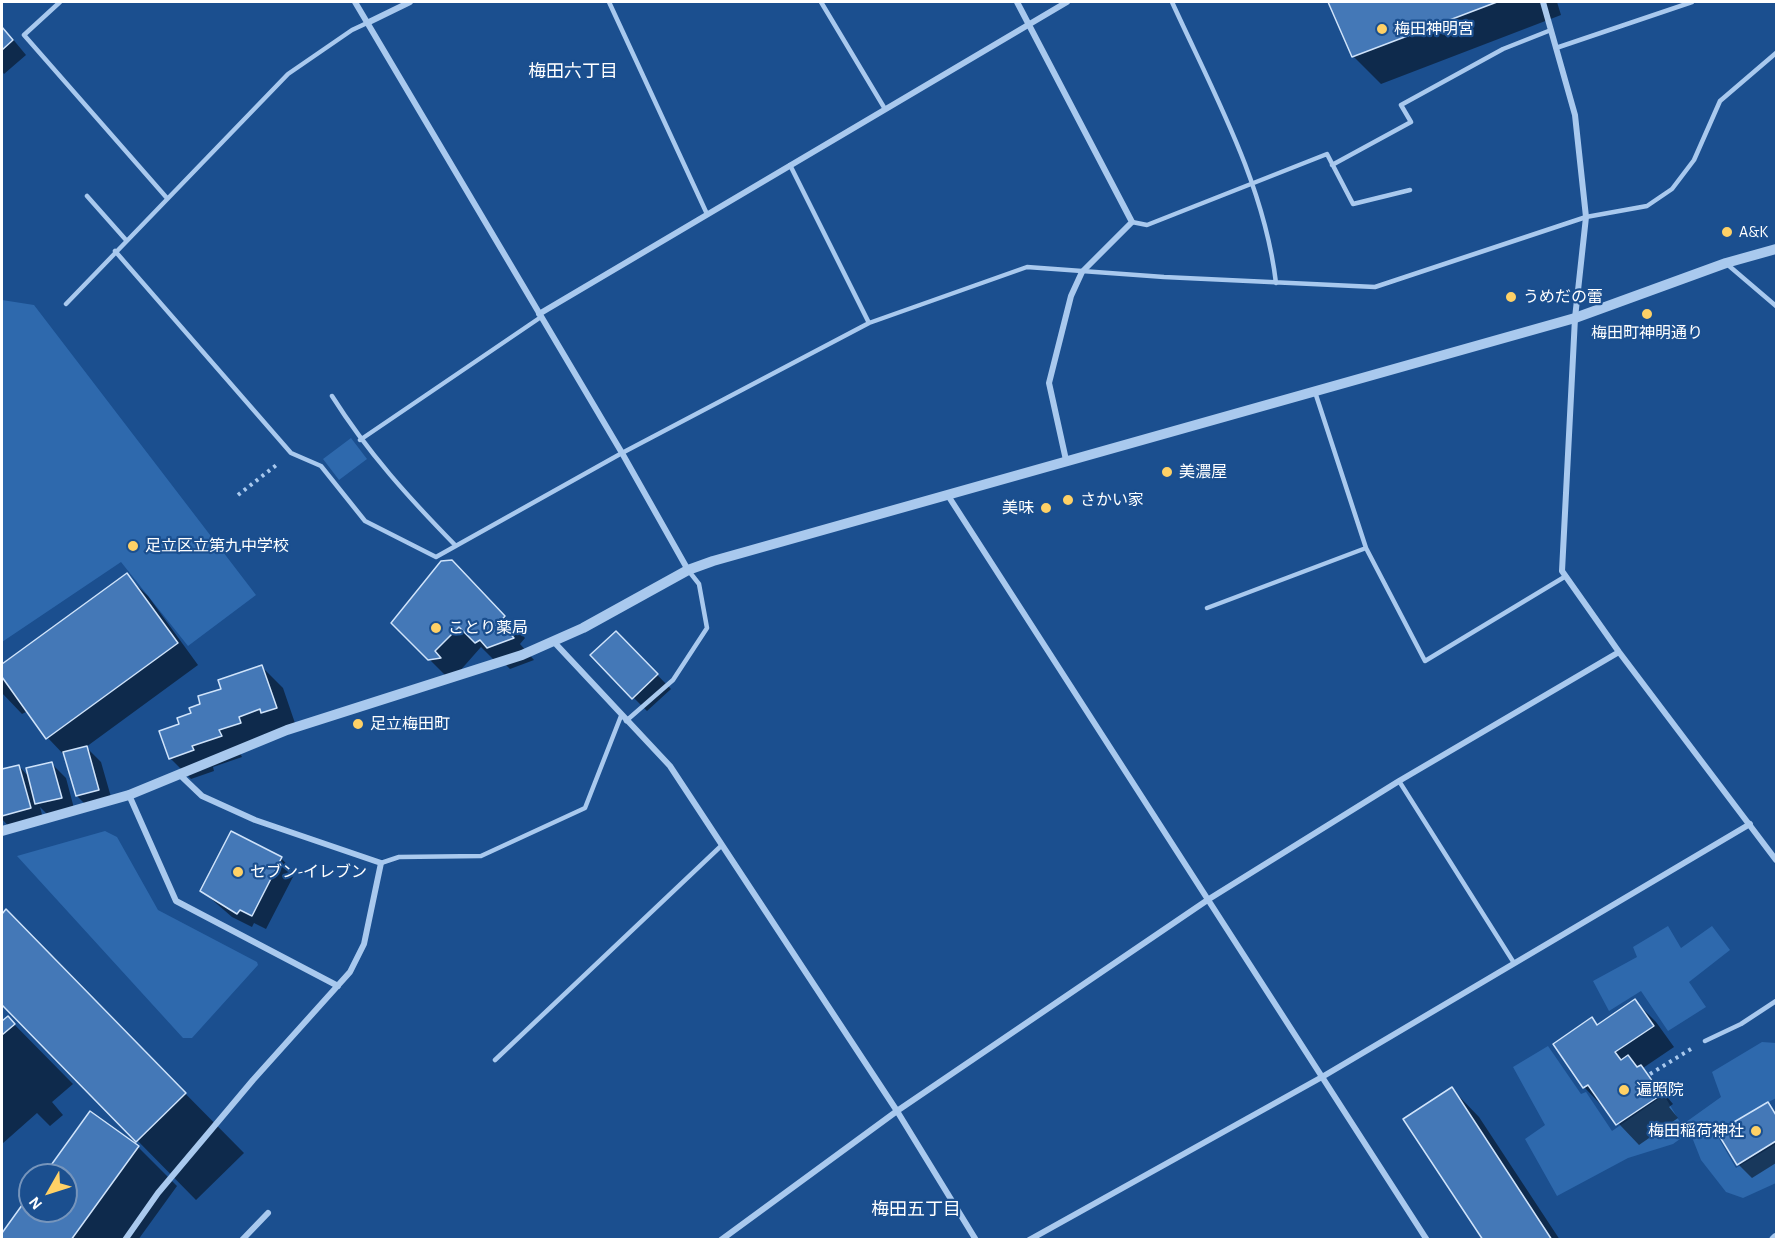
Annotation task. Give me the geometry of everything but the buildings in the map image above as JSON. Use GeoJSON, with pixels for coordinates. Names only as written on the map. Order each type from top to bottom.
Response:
{"type":"FeatureCollection","features":[{"type":"Feature","properties":{"kind":"street"},"geometry":{"type":"LineString","coordinates":[[354,2],[622,453],[688,570]]}},
{"type":"Feature","properties":{"kind":"street"},"geometry":{"type":"LineString","coordinates":[[368,23],[410,2]]}},
{"type":"Feature","properties":{"kind":"street"},"geometry":{"type":"LineString","coordinates":[[1017,2],[1132,222],[1082,272],[1071,296],[1049,383],[1066,460]]}},
{"type":"Feature","properties":{"kind":"street"},"geometry":{"type":"LineString","coordinates":[[540,315],[1067,2]]}},
{"type":"Feature","properties":{"kind":"street"},"geometry":{"type":"LineString","coordinates":[[1543,2],[1575,115],[1586,217],[1575,318],[1562,571],[1619,652],[1776,860]]}},
{"type":"Feature","properties":{"kind":"street"},"geometry":{"type":"LineString","coordinates":[[2,831],[129,795],[287,730],[554,642],[688,570],[1066,460],[1575,318],[1726,263],[1776,249]]}},
{"type":"Feature","properties":{"kind":"street"},"geometry":{"type":"LineString","coordinates":[[947,494],[1427,1239]]}},
{"type":"Feature","properties":{"kind":"street"},"geometry":{"type":"LineString","coordinates":[[554,642],[626,722],[670,766],[720,846],[897,1111],[976,1239]]}},
{"type":"Feature","properties":{"kind":"street"},"geometry":{"type":"LineString","coordinates":[[721,1239],[897,1111],[1209,899],[1399,781],[1619,652]]}},
{"type":"Feature","properties":{"kind":"street"},"geometry":{"type":"LineString","coordinates":[[125,1239],[158,1194],[253,1080],[350,972],[364,944],[381,863],[255,820],[202,796],[179,774]]}},
{"type":"Feature","properties":{"kind":"street"},"geometry":{"type":"LineString","coordinates":[[129,795],[176,901],[338,986]]}},
{"type":"Feature","properties":{"kind":"street"},"geometry":{"type":"LineString","coordinates":[[1029,1239],[1322,1077],[1749,824]]}},
{"type":"Feature","properties":{"kind":"street"},"geometry":{"type":"LineString","coordinates":[[242,1239],[268,1213]]}},
{"type":"Feature","properties":{"kind":"lane"},"geometry":{"type":"LineString","coordinates":[[60,2],[24,35],[166,197]]}},
{"type":"Feature","properties":{"kind":"lane"},"geometry":{"type":"LineString","coordinates":[[609,2],[707,214]]}},
{"type":"Feature","properties":{"kind":"lane"},"geometry":{"type":"LineString","coordinates":[[820,2],[885,109]]}},
{"type":"Feature","properties":{"kind":"lane"},"geometry":{"type":"LineString","coordinates":[[1172,2],[1254,183],[1272,243],[1276,283]]}},
{"type":"Feature","properties":{"kind":"lane"},"geometry":{"type":"LineString","coordinates":[[1556,48],[1692,2]]}},
{"type":"Feature","properties":{"kind":"lane"},"geometry":{"type":"LineString","coordinates":[[66,304],[166,197],[288,74],[352,30],[368,23]]}},
{"type":"Feature","properties":{"kind":"lane"},"geometry":{"type":"LineString","coordinates":[[1332,165],[1411,122],[1401,105],[1503,49],[1551,30]]}},
{"type":"Feature","properties":{"kind":"lane"},"geometry":{"type":"LineString","coordinates":[[115,251],[291,453],[321,466],[364,521],[436,557],[622,453],[869,323],[1027,267],[1082,272],[1375,287],[1586,217],[1647,206],[1672,189],[1694,160],[1719,101],[1776,53]]}},
{"type":"Feature","properties":{"kind":"lane"},"geometry":{"type":"LineString","coordinates":[[1132,222],[1147,225],[1327,154],[1353,204],[1410,190]]}},
{"type":"Feature","properties":{"kind":"lane"},"geometry":{"type":"LineString","coordinates":[[790,165],[869,323]]}},
{"type":"Feature","properties":{"kind":"lane"},"geometry":{"type":"LineString","coordinates":[[87,196],[126,240]]}},
{"type":"Feature","properties":{"kind":"lane"},"geometry":{"type":"LineString","coordinates":[[1726,263],[1776,306]]}},
{"type":"Feature","properties":{"kind":"lane"},"geometry":{"type":"LineString","coordinates":[[360,440],[540,315]]}},
{"type":"Feature","properties":{"kind":"lane"},"geometry":{"type":"LineString","coordinates":[[1315,392],[1366,548],[1425,661],[1566,576]]}},
{"type":"Feature","properties":{"kind":"lane"},"geometry":{"type":"LineString","coordinates":[[332,396],[360,440],[391,478],[456,546]]}},
{"type":"Feature","properties":{"kind":"lane"},"geometry":{"type":"LineString","coordinates":[[1207,608],[1366,548]]}},
{"type":"Feature","properties":{"kind":"lane"},"geometry":{"type":"LineString","coordinates":[[626,722],[673,680],[707,628],[699,584],[688,570]]}},
{"type":"Feature","properties":{"kind":"lane"},"geometry":{"type":"LineString","coordinates":[[381,863],[399,857],[481,856],[585,808],[621,716]]}},
{"type":"Feature","properties":{"kind":"lane"},"geometry":{"type":"LineString","coordinates":[[1399,781],[1514,963]]}},
{"type":"Feature","properties":{"kind":"lane"},"geometry":{"type":"LineString","coordinates":[[495,1060],[720,846]]}},
{"type":"Feature","properties":{"kind":"lane"},"geometry":{"type":"LineString","coordinates":[[1705,1041],[1741,1024],[1776,1001]]}},
{"type":"Feature","properties":{"kind":"path"},"geometry":{"type":"LineString","coordinates":[[238,495],[291,453]]}},
{"type":"Feature","properties":{"kind":"path"},"geometry":{"type":"LineString","coordinates":[[1650,1074],[1705,1041]]}},
{"type":"Feature","properties":{"kind":"shaded area"},"geometry":{"type":"Polygon","coordinates":[[[2,300],[34,305],[256,595],[188,646],[121,562],[2,642],[2,300]]]}},
{"type":"Feature","properties":{"kind":"shaded area"},"geometry":{"type":"Polygon","coordinates":[[[351,438],[367,459],[339,480],[323,459],[351,438]]]}},
{"type":"Feature","properties":{"kind":"shaded area"},"geometry":{"type":"Polygon","coordinates":[[[105,831],[117,837],[158,910],[257,962],[258,965],[192,1038],[183,1038],[17,856],[105,831]]]}},
{"type":"Feature","properties":{"kind":"shaded area"},"geometry":{"type":"Polygon","coordinates":[[[1668,926],[1681,948],[1712,926],[1730,950],[1689,982],[1706,1007],[1668,1031],[1641,991],[1609,1011],[1593,981],[1637,957],[1633,947],[1668,926]]]}},
{"type":"Feature","properties":{"kind":"shaded area"},"geometry":{"type":"Polygon","coordinates":[[[1762,1042],[1776,1043],[1776,1098],[1715,1132],[1736,1168],[1776,1144],[1776,1183],[1743,1198],[1726,1192],[1701,1160],[1686,1122],[1721,1097],[1712,1072],[1762,1042]]]}},
{"type":"Feature","properties":{"kind":"shaded area"},"geometry":{"type":"Polygon","coordinates":[[[1548,1046],[1581,1094],[1586,1092],[1612,1131],[1664,1095],[1687,1134],[1673,1144],[1628,1158],[1557,1196],[1525,1139],[1545,1125],[1513,1067],[1548,1046]]]}},
{"type":"Feature","properties":{"kind":"place","name":"梅田神明宮"},"geometry":{"type":"Point","coordinates":[1382,29]}},
{"type":"Feature","properties":{"kind":"place","name":"A&K"},"geometry":{"type":"Point","coordinates":[1727,232]}},
{"type":"Feature","properties":{"kind":"place","name":"うめだの蕾"},"geometry":{"type":"Point","coordinates":[1511,297]}},
{"type":"Feature","properties":{"kind":"place","name":"梅田町神明通り"},"geometry":{"type":"Point","coordinates":[1647,314]}},
{"type":"Feature","properties":{"kind":"place","name":"美濃屋"},"geometry":{"type":"Point","coordinates":[1167,472]}},
{"type":"Feature","properties":{"kind":"place","name":"さかい家"},"geometry":{"type":"Point","coordinates":[1068,500]}},
{"type":"Feature","properties":{"kind":"place","name":"美味"},"geometry":{"type":"Point","coordinates":[1046,508]}},
{"type":"Feature","properties":{"kind":"place","name":"足立区立第九中学校"},"geometry":{"type":"Point","coordinates":[133,546]}},
{"type":"Feature","properties":{"kind":"place","name":"ことり薬局"},"geometry":{"type":"Point","coordinates":[436,628]}},
{"type":"Feature","properties":{"kind":"place","name":"足立梅田町"},"geometry":{"type":"Point","coordinates":[358,724]}},
{"type":"Feature","properties":{"kind":"place","name":"セブン-イレブン"},"geometry":{"type":"Point","coordinates":[238,872]}},
{"type":"Feature","properties":{"kind":"place","name":"遍照院"},"geometry":{"type":"Point","coordinates":[1624,1090]}},
{"type":"Feature","properties":{"kind":"place","name":"梅田稲荷神社"},"geometry":{"type":"Point","coordinates":[1756,1131]}},
{"type":"Feature","properties":{"kind":"district","name":"梅田六丁目"},"geometry":{"type":"Point","coordinates":[573,72]}},
{"type":"Feature","properties":{"kind":"district","name":"梅田五丁目"},"geometry":{"type":"Point","coordinates":[916,1210]}}]}
